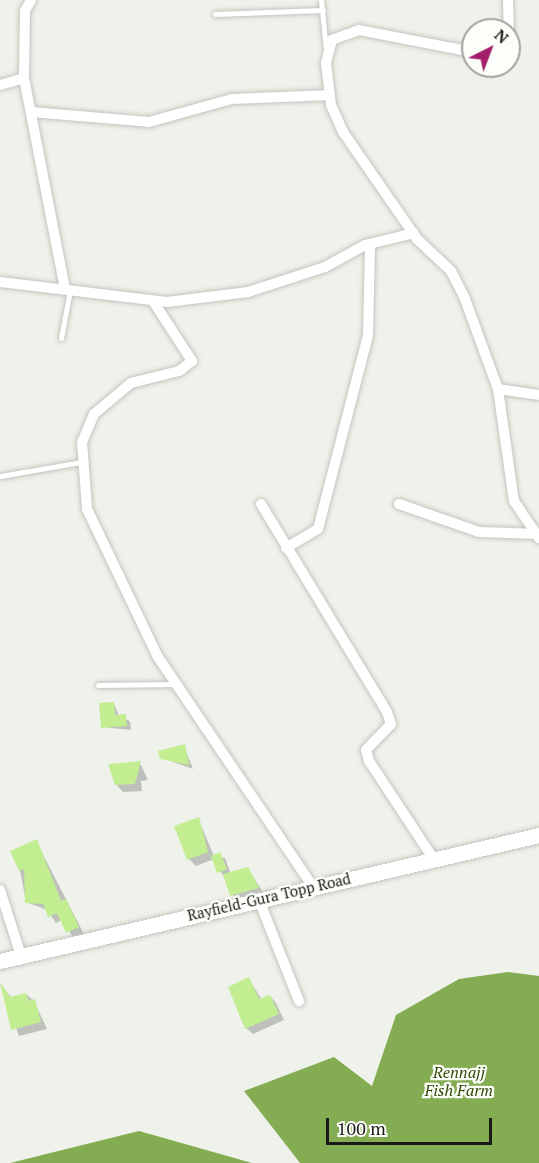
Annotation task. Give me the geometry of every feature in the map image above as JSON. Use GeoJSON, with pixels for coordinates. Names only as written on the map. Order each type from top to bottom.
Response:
{"type":"FeatureCollection","features":[{"type":"Feature","properties":{"kind":"street"},"geometry":{"type":"LineString","coordinates":[[31,0],[25,11],[24,78],[67,288]]}},
{"type":"Feature","properties":{"kind":"street"},"geometry":{"type":"LineString","coordinates":[[508,0],[508,18]]}},
{"type":"Feature","properties":{"kind":"street"},"geometry":{"type":"LineString","coordinates":[[461,50],[359,30],[332,40],[326,63],[330,95],[343,132],[414,233],[451,271],[498,389],[514,501],[538,535]]}},
{"type":"Feature","properties":{"kind":"street"},"geometry":{"type":"LineString","coordinates":[[0,85],[24,78]]}},
{"type":"Feature","properties":{"kind":"street"},"geometry":{"type":"LineString","coordinates":[[31,112],[149,122],[232,99],[330,95]]}},
{"type":"Feature","properties":{"kind":"street"},"geometry":{"type":"LineString","coordinates":[[0,282],[67,288],[153,301],[249,292],[325,267],[370,244],[414,233]]}},
{"type":"Feature","properties":{"kind":"street"},"geometry":{"type":"LineString","coordinates":[[286,548],[318,529],[368,335],[370,244]]}},
{"type":"Feature","properties":{"kind":"street"},"geometry":{"type":"LineString","coordinates":[[153,301],[192,361],[179,371],[132,383],[94,414],[81,462],[87,509],[175,684],[313,887]]}},
{"type":"Feature","properties":{"kind":"street"},"geometry":{"type":"LineString","coordinates":[[498,389],[539,395]]}},
{"type":"Feature","properties":{"kind":"street"},"geometry":{"type":"LineString","coordinates":[[261,504],[387,712],[391,724],[366,750],[369,761],[434,858]]}},
{"type":"Feature","properties":{"kind":"street"},"geometry":{"type":"LineString","coordinates":[[399,504],[479,531],[538,535]]}},
{"type":"Feature","properties":{"kind":"street","name":"Rayfield-Gura Topp Road"},"geometry":{"type":"LineString","coordinates":[[0,961],[539,835]]}},
{"type":"Feature","properties":{"kind":"street"},"geometry":{"type":"LineString","coordinates":[[0,890],[21,956]]}},
{"type":"Feature","properties":{"kind":"street"},"geometry":{"type":"LineString","coordinates":[[259,900],[299,1002]]}},
{"type":"Feature","properties":{"kind":"lane"},"geometry":{"type":"LineString","coordinates":[[321,0],[326,63]]}},
{"type":"Feature","properties":{"kind":"lane"},"geometry":{"type":"LineString","coordinates":[[215,14],[323,10]]}},
{"type":"Feature","properties":{"kind":"lane"},"geometry":{"type":"LineString","coordinates":[[61,338],[67,288]]}},
{"type":"Feature","properties":{"kind":"lane"},"geometry":{"type":"LineString","coordinates":[[0,476],[81,462]]}},
{"type":"Feature","properties":{"kind":"lane"},"geometry":{"type":"LineString","coordinates":[[98,685],[175,684]]}},
{"type":"Feature","properties":{"kind":"water","name":"Rennajj Fish Farm"},"geometry":{"type":"Polygon","coordinates":[[[508,972],[539,976],[539,1163],[300,1163],[244,1091],[334,1057],[372,1086],[396,1015],[459,979],[508,972]]]}},
{"type":"Feature","properties":{"kind":"water"},"geometry":{"type":"Polygon","coordinates":[[[139,1131],[252,1163],[10,1163],[139,1131]]]}},
{"type":"Feature","properties":{"kind":"building"},"geometry":{"type":"Polygon","coordinates":[[[114,702],[115,715],[126,714],[127,726],[101,728],[99,703],[114,702]]]}},
{"type":"Feature","properties":{"kind":"building"},"geometry":{"type":"Polygon","coordinates":[[[185,744],[189,765],[160,759],[158,751],[185,744]]]}},
{"type":"Feature","properties":{"kind":"building"},"geometry":{"type":"Polygon","coordinates":[[[141,761],[135,784],[115,785],[108,764],[141,761]]]}},
{"type":"Feature","properties":{"kind":"building"},"geometry":{"type":"Polygon","coordinates":[[[199,817],[208,852],[187,860],[174,826],[199,817]]]}},
{"type":"Feature","properties":{"kind":"building"},"geometry":{"type":"Polygon","coordinates":[[[37,839],[61,901],[66,899],[79,927],[66,933],[57,913],[48,917],[43,904],[25,903],[24,869],[19,871],[10,851],[37,839]]]}},
{"type":"Feature","properties":{"kind":"building"},"geometry":{"type":"Polygon","coordinates":[[[220,852],[227,869],[217,873],[211,856],[220,852]]]}},
{"type":"Feature","properties":{"kind":"building"},"geometry":{"type":"Polygon","coordinates":[[[248,867],[259,888],[230,896],[223,874],[248,867]]]}},
{"type":"Feature","properties":{"kind":"building"},"geometry":{"type":"Polygon","coordinates":[[[249,977],[259,999],[270,995],[279,1014],[245,1029],[228,987],[249,977]]]}},
{"type":"Feature","properties":{"kind":"building"},"geometry":{"type":"Polygon","coordinates":[[[0,982],[10,997],[26,993],[29,1001],[35,999],[41,1022],[11,1030],[0,982]]]}}]}
